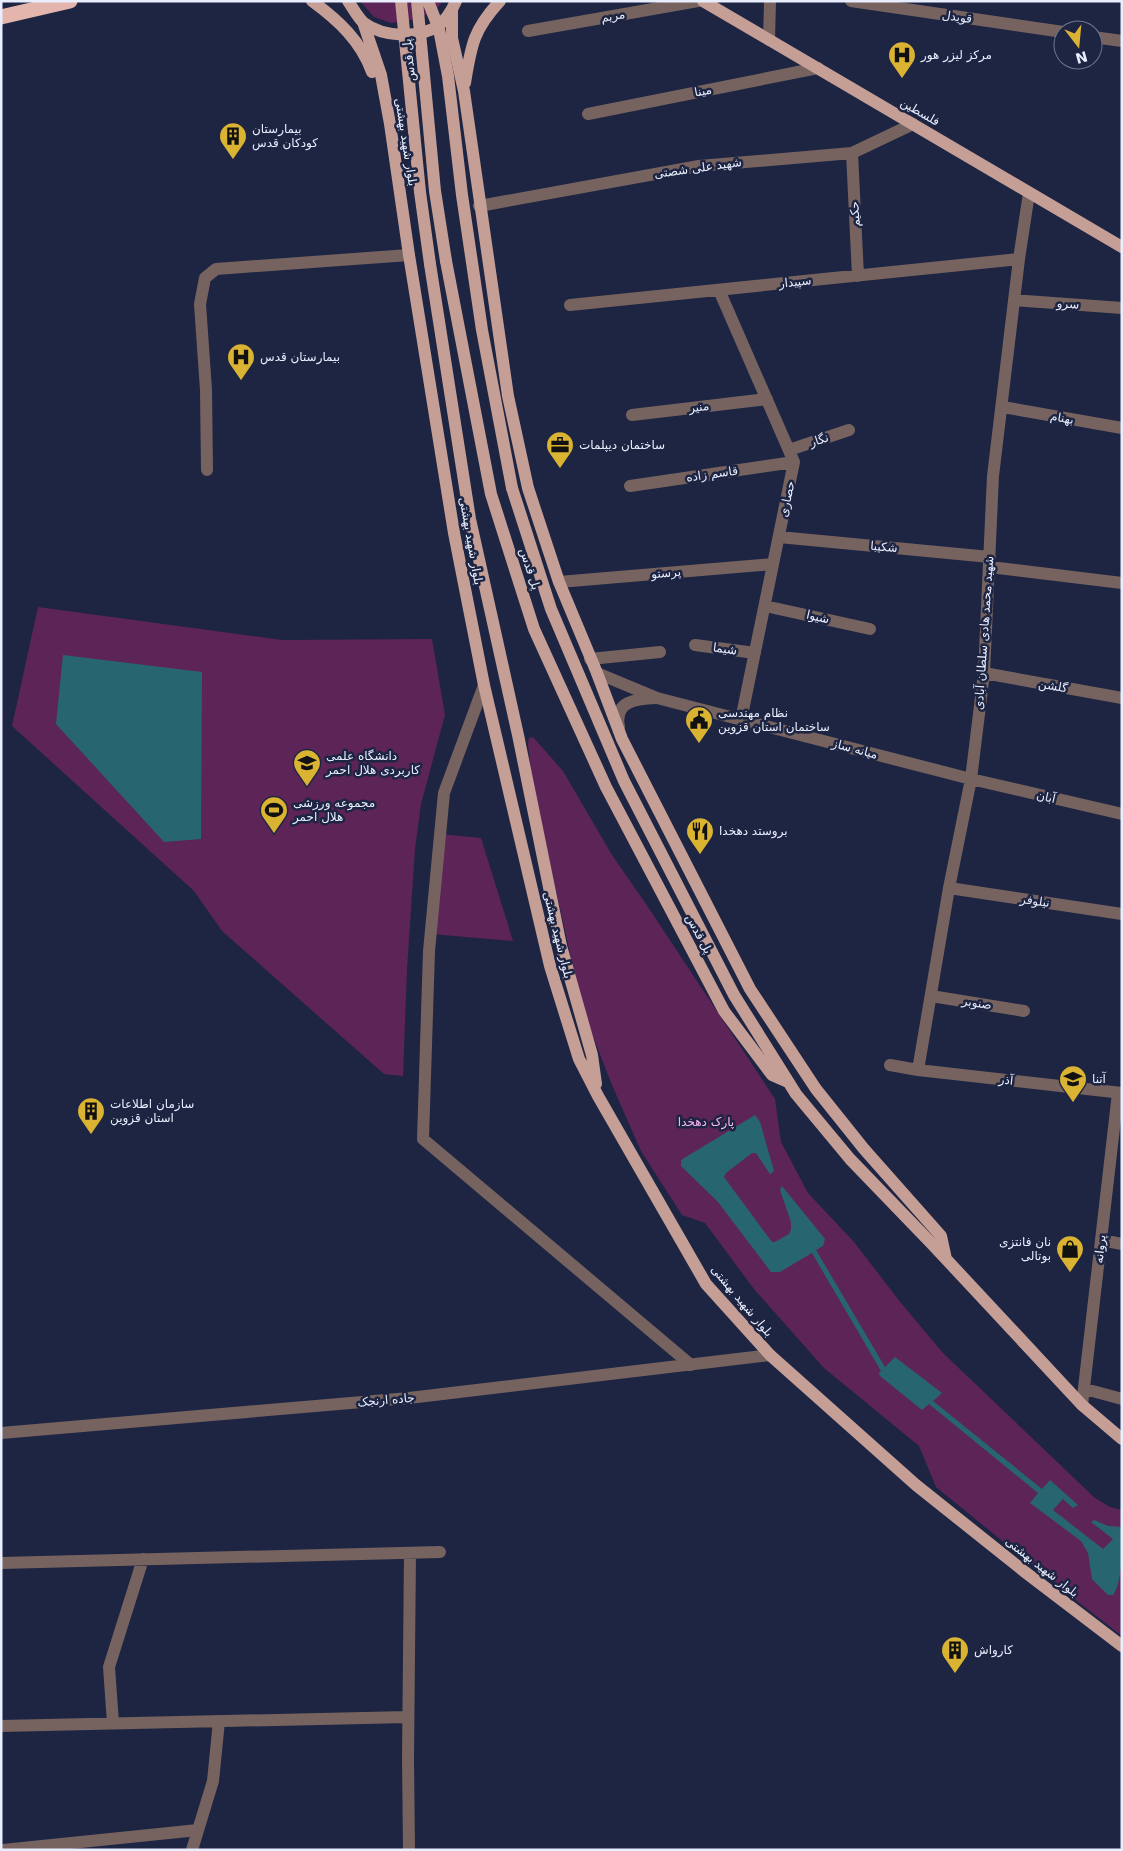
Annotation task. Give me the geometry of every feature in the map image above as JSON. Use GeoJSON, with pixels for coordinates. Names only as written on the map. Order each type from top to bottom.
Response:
{"type":"FeatureCollection","features":[{"type":"Feature","properties":{"kind":"highway"},"geometry":{"type":"LineString","coordinates":[[1,17],[70,1]]}},
{"type":"Feature","properties":{"kind":"main road"},"geometry":{"type":"LineString","coordinates":[[312,1],[331,15],[352,35],[369,62],[390,124]]}},
{"type":"Feature","properties":{"kind":"main road"},"geometry":{"type":"LineString","coordinates":[[348,1],[362,22],[385,34],[417,33],[438,26],[454,6]]}},
{"type":"Feature","properties":{"kind":"main road","name":"پل قدس"},"geometry":{"type":"LineString","coordinates":[[401,1],[420,192],[470,519],[524,762],[561,946],[592,1055],[598,1096]]}},
{"type":"Feature","properties":{"kind":"main road","name":"پل قدس"},"geometry":{"type":"LineString","coordinates":[[417,1],[435,190],[446,261],[491,494],[534,629],[606,787],[724,1011],[772,1076],[788,1082]]}},
{"type":"Feature","properties":{"kind":"main road","name":"پل قدس"},"geometry":{"type":"LineString","coordinates":[[428,1],[439,29],[448,76],[462,195],[481,320],[512,488],[551,609],[624,781],[734,995],[796,1094],[850,1159],[946,1259]]}},
{"type":"Feature","properties":{"kind":"main road"},"geometry":{"type":"LineString","coordinates":[[464,90],[471,45],[481,25],[500,1]]}},
{"type":"Feature","properties":{"kind":"main road","name":"فلسطین"},"geometry":{"type":"LineString","coordinates":[[703,1],[1122,247]]}},
{"type":"Feature","properties":{"kind":"main road"},"geometry":{"type":"LineString","coordinates":[[454,6],[452,38],[464,90],[479,206],[508,396],[528,488],[558,582],[597,673],[622,739],[750,989],[816,1089],[864,1149],[941,1236],[946,1259],[1082,1405],[1122,1439]]}},
{"type":"Feature","properties":{"kind":"main road","name":"بلوار شهید بهشتی"},"geometry":{"type":"LineString","coordinates":[[362,22],[381,75],[454,534],[484,685],[550,966],[579,1059],[598,1096],[706,1284],[770,1356],[916,1485],[1122,1646]]}},
{"type":"Feature","properties":{"kind":"street","name":"مریم"},"geometry":{"type":"LineString","coordinates":[[528,31],[698,1]]}},
{"type":"Feature","properties":{"kind":"street"},"geometry":{"type":"LineString","coordinates":[[769,40],[770,1]]}},
{"type":"Feature","properties":{"kind":"street","name":"قویدل"},"geometry":{"type":"LineString","coordinates":[[851,1],[1053,31]]}},
{"type":"Feature","properties":{"kind":"street"},"geometry":{"type":"LineString","coordinates":[[1103,38],[1122,41]]}},
{"type":"Feature","properties":{"kind":"street","name":"مینا"},"geometry":{"type":"LineString","coordinates":[[588,114],[818,68]]}},
{"type":"Feature","properties":{"kind":"street","name":"شهید علی شصتی"},"geometry":{"type":"LineString","coordinates":[[479,206],[699,166],[852,153],[913,124]]}},
{"type":"Feature","properties":{"kind":"street","name":"حکیم"},"geometry":{"type":"LineString","coordinates":[[852,153],[858,276]]}},
{"type":"Feature","properties":{"kind":"street","name":"شهید محمد هادی سلطان آبادی"},"geometry":{"type":"LineString","coordinates":[[918,1070],[949,888],[971,779],[984,673],[993,476],[1003,407],[1019,259],[1029,193]]}},
{"type":"Feature","properties":{"kind":"street"},"geometry":{"type":"LineString","coordinates":[[207,470],[206,390],[200,304],[206,278],[216,269],[409,255]]}},
{"type":"Feature","properties":{"kind":"street","name":"سپیدار"},"geometry":{"type":"LineString","coordinates":[[570,305],[1019,259]]}},
{"type":"Feature","properties":{"kind":"street"},"geometry":{"type":"LineString","coordinates":[[719,290],[792,456]]}},
{"type":"Feature","properties":{"kind":"street","name":"سرو"},"geometry":{"type":"LineString","coordinates":[[1014,300],[1122,308]]}},
{"type":"Feature","properties":{"kind":"street","name":"منیر"},"geometry":{"type":"LineString","coordinates":[[632,415],[767,399]]}},
{"type":"Feature","properties":{"kind":"street","name":"بهنام"},"geometry":{"type":"LineString","coordinates":[[1003,407],[1122,428]]}},
{"type":"Feature","properties":{"kind":"street","name":"نگار"},"geometry":{"type":"LineString","coordinates":[[792,456],[849,430]]}},
{"type":"Feature","properties":{"kind":"street","name":"قاسم زاده"},"geometry":{"type":"LineString","coordinates":[[630,486],[792,456]]}},
{"type":"Feature","properties":{"kind":"street","name":"حصاری"},"geometry":{"type":"LineString","coordinates":[[742,720],[779,538],[792,456]]}},
{"type":"Feature","properties":{"kind":"street","name":"شکیبا"},"geometry":{"type":"LineString","coordinates":[[779,538],[990,562],[1122,583]]}},
{"type":"Feature","properties":{"kind":"street","name":"پرستو"},"geometry":{"type":"LineString","coordinates":[[558,582],[773,564]]}},
{"type":"Feature","properties":{"kind":"street","name":"شیوا"},"geometry":{"type":"LineString","coordinates":[[765,606],[870,629]]}},
{"type":"Feature","properties":{"kind":"street","name":"شیما"},"geometry":{"type":"LineString","coordinates":[[695,645],[755,653]]}},
{"type":"Feature","properties":{"kind":"street"},"geometry":{"type":"LineString","coordinates":[[590,659],[660,652]]}},
{"type":"Feature","properties":{"kind":"street","name":"میانه ساز"},"geometry":{"type":"LineString","coordinates":[[597,673],[657,698],[971,779]]}},
{"type":"Feature","properties":{"kind":"street","name":"گلشن"},"geometry":{"type":"LineString","coordinates":[[984,673],[1122,698]]}},
{"type":"Feature","properties":{"kind":"street"},"geometry":{"type":"LineString","coordinates":[[484,685],[444,793],[429,951],[422,1139],[691,1365]]}},
{"type":"Feature","properties":{"kind":"street"},"geometry":{"type":"LineString","coordinates":[[622,739],[618,714],[621,707],[642,698],[657,698]]}},
{"type":"Feature","properties":{"kind":"street","name":"آبان"},"geometry":{"type":"LineString","coordinates":[[971,779],[1122,814]]}},
{"type":"Feature","properties":{"kind":"street","name":"نیلوفر"},"geometry":{"type":"LineString","coordinates":[[949,888],[1122,914]]}},
{"type":"Feature","properties":{"kind":"street","name":"صنوبر"},"geometry":{"type":"LineString","coordinates":[[931,996],[1024,1011]]}},
{"type":"Feature","properties":{"kind":"street","name":"آذر"},"geometry":{"type":"LineString","coordinates":[[890,1065],[918,1070],[1120,1093]]}},
{"type":"Feature","properties":{"kind":"street","name":"پروانه"},"geometry":{"type":"LineString","coordinates":[[1082,1405],[1120,1093]]}},
{"type":"Feature","properties":{"kind":"street"},"geometry":{"type":"LineString","coordinates":[[1108,1180],[1122,1182]]}},
{"type":"Feature","properties":{"kind":"street"},"geometry":{"type":"LineString","coordinates":[[1101,1240],[1122,1244]]}},
{"type":"Feature","properties":{"kind":"street","name":"جاده ارنجک"},"geometry":{"type":"LineString","coordinates":[[1,1433],[409,1398],[770,1356]]}},
{"type":"Feature","properties":{"kind":"street"},"geometry":{"type":"LineString","coordinates":[[1085,1388],[1122,1399]]}},
{"type":"Feature","properties":{"kind":"street"},"geometry":{"type":"LineString","coordinates":[[1,1563],[440,1552]]}},
{"type":"Feature","properties":{"kind":"street"},"geometry":{"type":"LineString","coordinates":[[409,1850],[410,1553]]}},
{"type":"Feature","properties":{"kind":"street"},"geometry":{"type":"LineString","coordinates":[[113,1723],[109,1667],[143,1560]]}},
{"type":"Feature","properties":{"kind":"street"},"geometry":{"type":"LineString","coordinates":[[1,1726],[408,1718]]}},
{"type":"Feature","properties":{"kind":"street"},"geometry":{"type":"LineString","coordinates":[[192,1850],[214,1781],[219,1721]]}},
{"type":"Feature","properties":{"kind":"street"},"geometry":{"type":"LineString","coordinates":[[3,1850],[198,1830]]}},
{"type":"Feature","properties":{"kind":"green space"},"geometry":{"type":"Polygon","coordinates":[[[360,1],[443,1],[434,12],[412,20],[391,23],[374,17],[360,1]]]}},
{"type":"Feature","properties":{"kind":"green space","name":"مجموعه ورزشی هلال احمر"},"geometry":{"type":"Polygon","coordinates":[[[38,607],[282,640],[432,639],[445,715],[421,804],[415,849],[407,969],[403,1076],[384,1074],[222,931],[194,891],[12,726],[38,607]]]}},
{"type":"Feature","properties":{"kind":"green space","name":"پارک دهخدا"},"geometry":{"type":"Polygon","coordinates":[[[533,737],[563,771],[612,855],[775,1099],[781,1142],[808,1193],[854,1242],[943,1353],[1095,1498],[1110,1507],[1122,1510],[1122,1636],[936,1487],[919,1446],[824,1368],[754,1289],[705,1223],[682,1215],[641,1151],[612,1085],[582,1008],[532,781],[528,744],[529,738],[533,737]]]}},
{"type":"Feature","properties":{"kind":"green space"},"geometry":{"type":"Polygon","coordinates":[[[440,834],[481,838],[513,941],[431,934],[440,834]]]}},
{"type":"Feature","properties":{"kind":"shaded area"},"geometry":{"type":"Polygon","coordinates":[[[63,655],[202,672],[201,839],[164,842],[56,724],[63,655]]]}},
{"type":"Feature","properties":{"kind":"shaded area"},"geometry":{"type":"Polygon","coordinates":[[[755,1115],[760,1122],[774,1171],[770,1174],[756,1153],[752,1153],[726,1173],[724,1177],[772,1242],[789,1234],[791,1229],[791,1222],[780,1190],[782,1186],[825,1239],[823,1246],[816,1250],[885,1367],[895,1357],[942,1393],[933,1401],[1042,1489],[1050,1480],[1078,1505],[1073,1508],[1063,1499],[1053,1510],[1103,1549],[1113,1539],[1091,1522],[1094,1520],[1108,1526],[1122,1527],[1119,1581],[1113,1595],[1108,1595],[1092,1579],[1088,1553],[1081,1541],[1030,1503],[1038,1493],[929,1404],[922,1410],[880,1376],[879,1373],[881,1371],[812,1253],[780,1272],[771,1272],[718,1202],[681,1166],[681,1160],[755,1115]]]}},
{"type":"Feature","properties":{"kind":"place","name":"مرکز لیزر هور"},"geometry":{"type":"Point","coordinates":[902,79]}},
{"type":"Feature","properties":{"kind":"place","name":"بیمارستان کودکان قدس"},"geometry":{"type":"Point","coordinates":[233,160]}},
{"type":"Feature","properties":{"kind":"place","name":"بیمارستان قدس"},"geometry":{"type":"Point","coordinates":[241,381]}},
{"type":"Feature","properties":{"kind":"place","name":"ساختمان دیپلمات"},"geometry":{"type":"Point","coordinates":[560,469]}},
{"type":"Feature","properties":{"kind":"place","name":"نظام مهندسی ساختمان استان قزوین"},"geometry":{"type":"Point","coordinates":[699,744]}},
{"type":"Feature","properties":{"kind":"place","name":"دانشگاه علمی کاربردی هلال احمر"},"geometry":{"type":"Point","coordinates":[307,787]}},
{"type":"Feature","properties":{"kind":"place","name":"مجموعه ورزشی هلال احمر"},"geometry":{"type":"Point","coordinates":[274,834]}},
{"type":"Feature","properties":{"kind":"place","name":"بروستد دهخدا"},"geometry":{"type":"Point","coordinates":[700,855]}},
{"type":"Feature","properties":{"kind":"place","name":"آتنا"},"geometry":{"type":"Point","coordinates":[1073,1103]}},
{"type":"Feature","properties":{"kind":"place","name":"سازمان اطلاعات استان قزوین"},"geometry":{"type":"Point","coordinates":[91,1135]}},
{"type":"Feature","properties":{"kind":"place","name":"نان فانتزی بوتالی"},"geometry":{"type":"Point","coordinates":[1070,1273]}},
{"type":"Feature","properties":{"kind":"place","name":"کارواش"},"geometry":{"type":"Point","coordinates":[955,1674]}}]}
